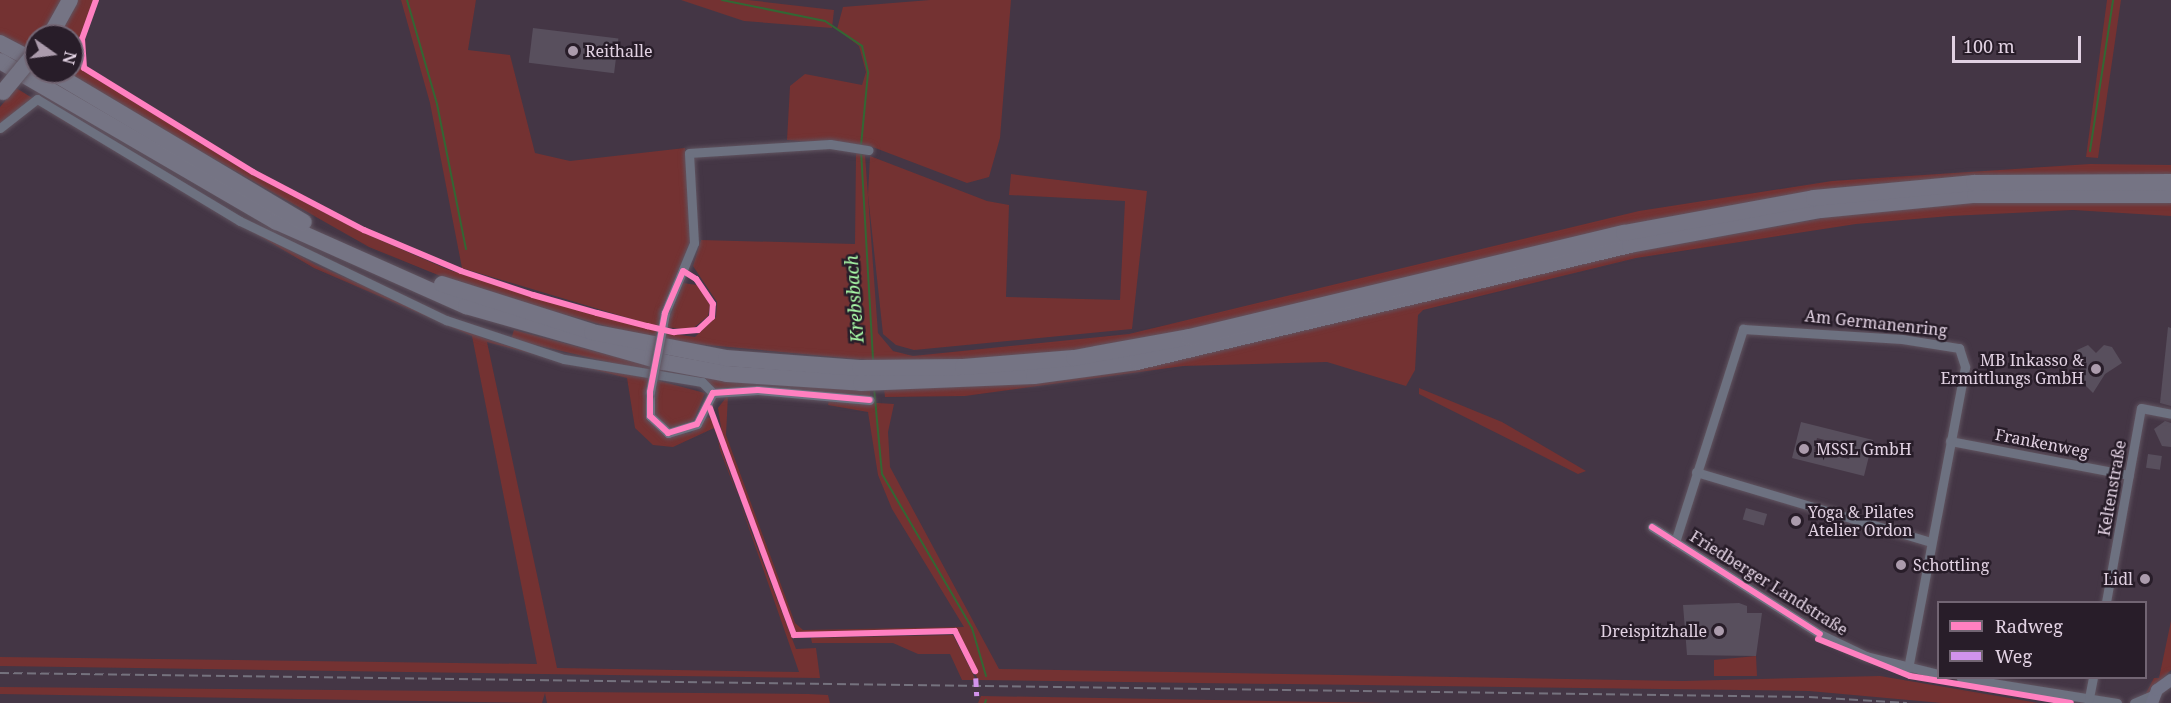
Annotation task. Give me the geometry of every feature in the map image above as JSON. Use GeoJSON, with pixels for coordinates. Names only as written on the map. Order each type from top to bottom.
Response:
{"type":"FeatureCollection","features":[{"type":"Feature","properties":{"kind":"highway"},"geometry":{"type":"LineString","coordinates":[[56,24],[70,0]]}},
{"type":"Feature","properties":{"kind":"highway"},"geometry":{"type":"LineString","coordinates":[[0,43],[24,56]]}},
{"type":"Feature","properties":{"kind":"highway"},"geometry":{"type":"LineString","coordinates":[[0,61],[278,222],[466,306],[663,362],[727,374],[1034,376],[1137,362],[1630,245],[1810,212],[1975,195],[2171,195]]}},
{"type":"Feature","properties":{"kind":"highway"},"geometry":{"type":"LineString","coordinates":[[1,94],[24,66]]}},
{"type":"Feature","properties":{"kind":"highway"},"geometry":{"type":"LineString","coordinates":[[72,84],[285,212],[470,295],[666,348],[861,375]]}},
{"type":"Feature","properties":{"kind":"highway"},"geometry":{"type":"LineString","coordinates":[[889,376],[1031,362],[1138,347],[1624,233],[1814,198],[1974,183],[2171,182]]}},
{"type":"Feature","properties":{"kind":"main road"},"geometry":{"type":"LineString","coordinates":[[2156,700],[2170,680]]}},
{"type":"Feature","properties":{"kind":"street"},"geometry":{"type":"LineString","coordinates":[[0,128],[37,99],[259,231],[446,320],[564,359],[702,382],[713,393],[758,390],[870,400]]}},
{"type":"Feature","properties":{"kind":"street"},"geometry":{"type":"LineString","coordinates":[[713,393],[697,424],[668,433],[650,416],[650,392],[665,313],[694,243],[689,153],[850,147],[868,150]]}},
{"type":"Feature","properties":{"kind":"street","name":"Am Germanenring"},"geometry":{"type":"LineString","coordinates":[[1675,542],[1736,338],[1755,326],[1959,348],[1965,367],[1908,669]]}},
{"type":"Feature","properties":{"kind":"street","name":"Keltenstraße"},"geometry":{"type":"LineString","coordinates":[[2106,601],[2141,408],[2171,414]]}},
{"type":"Feature","properties":{"kind":"street","name":"Frankenweg"},"geometry":{"type":"LineString","coordinates":[[1950,441],[2129,475]]}},
{"type":"Feature","properties":{"kind":"street"},"geometry":{"type":"LineString","coordinates":[[1696,472],[1931,542]]}},
{"type":"Feature","properties":{"kind":"street","name":"Friedberger Landstraße"},"geometry":{"type":"LineString","coordinates":[[1652,527],[1820,634],[1908,669],[1937,674]]}},
{"type":"Feature","properties":{"kind":"street"},"geometry":{"type":"LineString","coordinates":[[1967,679],[2123,703]]}},
{"type":"Feature","properties":{"kind":"street"},"geometry":{"type":"LineString","coordinates":[[2089,698],[2092,679]]}},
{"type":"Feature","properties":{"kind":"street"},"geometry":{"type":"LineString","coordinates":[[2134,703],[2156,700]]}},
{"type":"Feature","properties":{"kind":"shaded area"},"geometry":{"type":"Polygon","coordinates":[[[0,0],[67,0],[50,24],[24,24],[24,50],[0,36],[0,0]]]}},
{"type":"Feature","properties":{"kind":"shaded area"},"geometry":{"type":"Polygon","coordinates":[[[76,0],[94,0],[84,25],[64,24],[76,0]]]}},
{"type":"Feature","properties":{"kind":"shaded area"},"geometry":{"type":"Polygon","coordinates":[[[401,0],[476,0],[468,50],[510,55],[535,153],[570,161],[685,148],[695,228],[658,327],[462,268],[430,103],[401,0]]]}},
{"type":"Feature","properties":{"kind":"shaded area"},"geometry":{"type":"Polygon","coordinates":[[[681,0],[748,0],[834,10],[832,28],[744,21],[681,0]]]}},
{"type":"Feature","properties":{"kind":"shaded area"},"geometry":{"type":"Polygon","coordinates":[[[930,0],[1011,0],[1000,138],[989,177],[967,183],[870,146],[787,140],[790,86],[805,74],[862,85],[866,72],[859,46],[837,29],[843,7],[930,0]]]}},
{"type":"Feature","properties":{"kind":"shaded area"},"geometry":{"type":"Polygon","coordinates":[[[2107,0],[2121,0],[2098,158],[2086,157],[2107,0]]]}},
{"type":"Feature","properties":{"kind":"shaded area"},"geometry":{"type":"Polygon","coordinates":[[[84,71],[252,175],[364,233],[449,270],[657,331],[656,340],[470,288],[369,247],[82,84],[84,84],[84,71]]]}},
{"type":"Feature","properties":{"kind":"shaded area"},"geometry":{"type":"Polygon","coordinates":[[[16,88],[34,99],[0,125],[0,107],[16,88]]]}},
{"type":"Feature","properties":{"kind":"shaded area"},"geometry":{"type":"Polygon","coordinates":[[[37,105],[316,265],[486,339],[540,356],[487,342],[557,668],[799,672],[739,500],[796,649],[816,648],[820,678],[0,666],[0,657],[537,664],[472,336],[314,268],[37,105]]]}},
{"type":"Feature","properties":{"kind":"shaded area"},"geometry":{"type":"Polygon","coordinates":[[[856,153],[865,155],[878,333],[893,351],[913,356],[1129,334],[1639,211],[1832,181],[2090,164],[2171,165],[2171,174],[1974,177],[1552,243],[1188,332],[1030,357],[889,362],[664,341],[665,333],[695,337],[716,317],[717,302],[693,266],[701,240],[855,244],[856,153]]]}},
{"type":"Feature","properties":{"kind":"shaded area"},"geometry":{"type":"Polygon","coordinates":[[[870,156],[987,201],[1009,205],[1006,297],[1120,300],[1125,201],[1009,195],[1011,174],[1147,191],[1132,329],[914,350],[896,345],[883,334],[868,195],[870,156]]]}},
{"type":"Feature","properties":{"kind":"shaded area"},"geometry":{"type":"Polygon","coordinates":[[[1991,201],[2171,201],[2171,216],[2073,210],[1950,216],[1856,224],[1636,258],[1423,310],[1418,315],[1415,370],[1406,386],[1327,362],[1183,366],[965,396],[885,397],[884,388],[1862,211],[1991,201]]]}},
{"type":"Feature","properties":{"kind":"shaded area"},"geometry":{"type":"Polygon","coordinates":[[[683,283],[697,285],[710,305],[708,316],[691,330],[666,327],[683,283]]]}},
{"type":"Feature","properties":{"kind":"shaded area"},"geometry":{"type":"Polygon","coordinates":[[[514,330],[651,366],[650,372],[511,339],[514,330]]]}},
{"type":"Feature","properties":{"kind":"shaded area"},"geometry":{"type":"Polygon","coordinates":[[[579,366],[648,378],[648,418],[666,435],[691,433],[708,417],[714,420],[718,439],[714,428],[673,447],[653,445],[635,428],[627,378],[579,366]]]}},
{"type":"Feature","properties":{"kind":"shaded area"},"geometry":{"type":"Polygon","coordinates":[[[658,367],[870,388],[870,397],[716,391],[657,373],[658,367]]]}},
{"type":"Feature","properties":{"kind":"shaded area"},"geometry":{"type":"Polygon","coordinates":[[[656,380],[705,393],[693,422],[670,429],[655,416],[656,380]]]}},
{"type":"Feature","properties":{"kind":"shaded area"},"geometry":{"type":"Polygon","coordinates":[[[1419,388],[1502,422],[1586,471],[1578,474],[1419,394],[1419,388]]]}},
{"type":"Feature","properties":{"kind":"shaded area"},"geometry":{"type":"Polygon","coordinates":[[[728,395],[726,435],[795,623],[803,630],[964,627],[892,509],[878,475],[868,412],[828,405],[829,400],[894,404],[888,432],[890,467],[999,669],[1683,681],[1880,676],[2038,703],[1942,703],[1809,691],[978,680],[956,629],[797,635],[725,453],[718,408],[728,395]]]}},
{"type":"Feature","properties":{"kind":"shaded area"},"geometry":{"type":"Polygon","coordinates":[[[2171,621],[2171,670],[2144,697],[2154,678],[2159,678],[2171,621]]]}},
{"type":"Feature","properties":{"kind":"shaded area"},"geometry":{"type":"Polygon","coordinates":[[[953,635],[976,680],[962,680],[950,654],[918,654],[893,643],[812,643],[811,638],[953,635]]]}},
{"type":"Feature","properties":{"kind":"shaded area"},"geometry":{"type":"Polygon","coordinates":[[[1756,656],[1757,676],[1714,676],[1714,660],[1756,656]]]}},
{"type":"Feature","properties":{"kind":"shaded area"},"geometry":{"type":"Polygon","coordinates":[[[0,687],[808,694],[828,695],[830,703],[547,703],[545,693],[542,703],[0,694],[0,687]]]}},
{"type":"Feature","properties":{"kind":"shaded area"},"geometry":{"type":"Polygon","coordinates":[[[981,696],[1386,703],[978,703],[981,696]]]}},
{"type":"Feature","properties":{"kind":"building","name":"Reithalle"},"geometry":{"type":"Polygon","coordinates":[[[533,28],[618,38],[614,73],[529,63],[533,28]]]}},
{"type":"Feature","properties":{"kind":"building"},"geometry":{"type":"Polygon","coordinates":[[[2168,327],[2171,328],[2171,406],[2160,403],[2168,327]]]}},
{"type":"Feature","properties":{"kind":"building","name":"MB Inkasso & Ermittlungs GmbH"},"geometry":{"type":"Polygon","coordinates":[[[2088,345],[2096,353],[2104,345],[2112,347],[2122,363],[2105,374],[2093,393],[2075,375],[2082,367],[2074,359],[2077,350],[2088,345]]]}},
{"type":"Feature","properties":{"kind":"building"},"geometry":{"type":"Polygon","coordinates":[[[2165,421],[2171,423],[2171,447],[2162,446],[2154,429],[2165,421]]]}},
{"type":"Feature","properties":{"kind":"building","name":"MSSL GmbH"},"geometry":{"type":"Polygon","coordinates":[[[1801,422],[1873,440],[1864,476],[1792,458],[1801,422]],[[1817,438],[1814,451],[1849,459],[1852,447],[1817,438]]]}},
{"type":"Feature","properties":{"kind":"building"},"geometry":{"type":"Polygon","coordinates":[[[2148,454],[2162,456],[2160,470],[2146,468],[2148,454]]]}},
{"type":"Feature","properties":{"kind":"building"},"geometry":{"type":"Polygon","coordinates":[[[1746,508],[1767,514],[1764,526],[1743,520],[1746,508]]]}},
{"type":"Feature","properties":{"kind":"building","name":"Dreispitzhalle"},"geometry":{"type":"Polygon","coordinates":[[[1739,603],[1747,606],[1747,613],[1762,613],[1756,656],[1687,655],[1683,605],[1739,603]]]}},
{"type":"Feature","properties":{"kind":"waterway"},"geometry":{"type":"LineString","coordinates":[[407,0],[437,104],[466,249]]}},
{"type":"Feature","properties":{"kind":"waterway","name":"Krebsbach"},"geometry":{"type":"LineString","coordinates":[[722,0],[825,21],[862,46],[868,73],[861,146]]}},
{"type":"Feature","properties":{"kind":"waterway"},"geometry":{"type":"LineString","coordinates":[[2090,151],[2113,0]]}},
{"type":"Feature","properties":{"kind":"waterway","name":"Krebsbach"},"geometry":{"type":"LineString","coordinates":[[861,151],[873,361]]}},
{"type":"Feature","properties":{"kind":"waterway","name":"Krebsbach"},"geometry":{"type":"LineString","coordinates":[[874,388],[882,474],[972,628],[986,676]]}},
{"type":"Feature","properties":{"kind":"railway"},"geometry":{"type":"LineString","coordinates":[[0,673],[1809,697],[1907,703]]}},
{"type":"Feature","properties":{"kind":"marked path"},"geometry":{"type":"LineString","coordinates":[[976,678],[977,696]]}},
{"type":"Feature","properties":{"kind":"cycle path"},"geometry":{"type":"LineString","coordinates":[[96,0],[82,39],[84,68],[253,172],[364,230],[461,271],[533,295],[597,313],[647,326],[674,332],[698,330],[712,317],[713,304],[696,279],[683,271],[665,313],[650,392],[650,416],[668,433],[697,424],[713,393],[758,390],[870,400]]}},
{"type":"Feature","properties":{"kind":"cycle path"},"geometry":{"type":"LineString","coordinates":[[710,408],[794,635],[955,631],[975,671]]}},
{"type":"Feature","properties":{"kind":"cycle path"},"geometry":{"type":"LineString","coordinates":[[1652,527],[1820,634]]}},
{"type":"Feature","properties":{"kind":"cycle path"},"geometry":{"type":"LineString","coordinates":[[1818,639],[1910,676],[2071,703]]}},
{"type":"Feature","properties":{"kind":"place","name":"Reithalle"},"geometry":{"type":"Point","coordinates":[573,51]}},
{"type":"Feature","properties":{"kind":"place","name":"MB Inkasso & Ermittlungs GmbH"},"geometry":{"type":"Point","coordinates":[2096,369]}},
{"type":"Feature","properties":{"kind":"place","name":"MSSL GmbH"},"geometry":{"type":"Point","coordinates":[1804,449]}},
{"type":"Feature","properties":{"kind":"place","name":"Yoga & Pilates Atelier Ordon"},"geometry":{"type":"Point","coordinates":[1796,521]}},
{"type":"Feature","properties":{"kind":"place","name":"Schottling"},"geometry":{"type":"Point","coordinates":[1901,565]}},
{"type":"Feature","properties":{"kind":"place","name":"Lidl"},"geometry":{"type":"Point","coordinates":[2145,579]}},
{"type":"Feature","properties":{"kind":"place","name":"Dreispitzhalle"},"geometry":{"type":"Point","coordinates":[1719,631]}}]}
